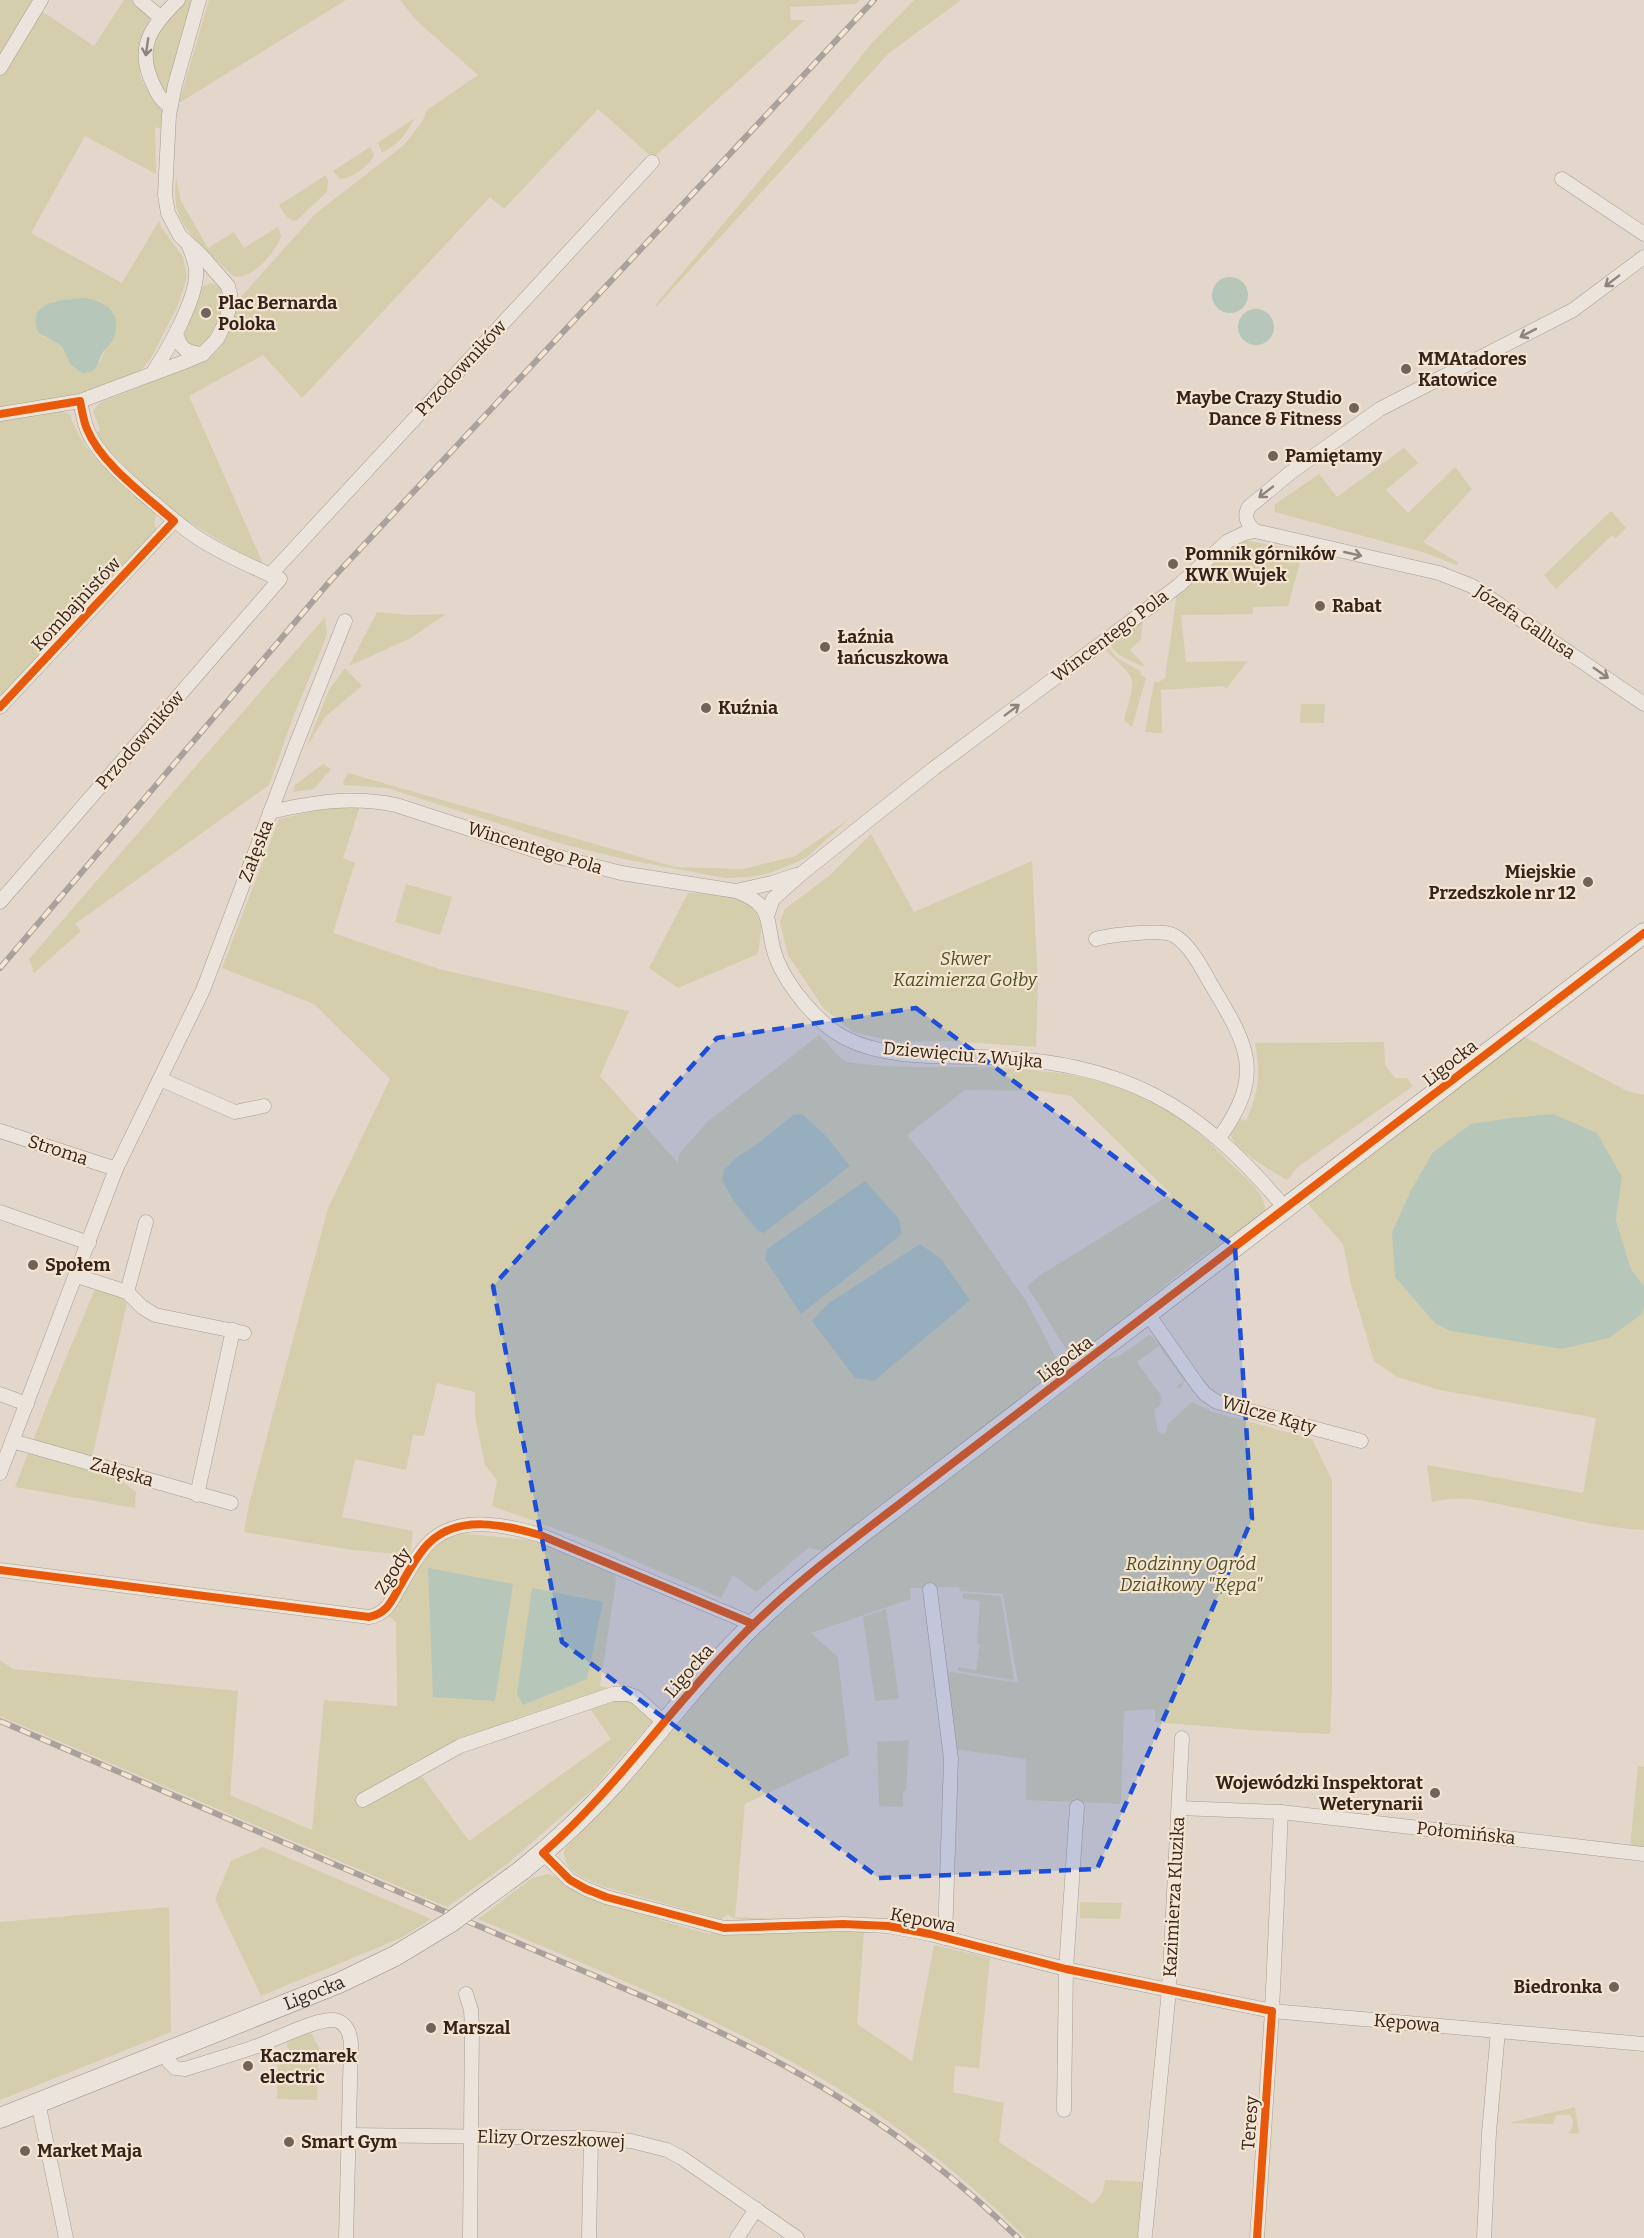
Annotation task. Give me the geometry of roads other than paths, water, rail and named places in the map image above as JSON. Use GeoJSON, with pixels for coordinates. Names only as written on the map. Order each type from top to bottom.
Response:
{"type":"FeatureCollection","features":[{"type":"Feature","properties":{"kind":"street"},"geometry":{"type":"LineString","coordinates":[[0,68],[41,0]]}},
{"type":"Feature","properties":{"kind":"street"},"geometry":{"type":"LineString","coordinates":[[140,0],[160,17]]}},
{"type":"Feature","properties":{"kind":"street"},"geometry":{"type":"LineString","coordinates":[[170,106],[158,95],[146,66],[148,38],[160,17],[178,0]]}},
{"type":"Feature","properties":{"kind":"street"},"geometry":{"type":"LineString","coordinates":[[0,414],[80,401],[203,354],[217,339],[225,323],[230,305],[228,286],[201,255],[188,244],[172,222],[165,201],[166,146],[170,106],[199,0]]}},
{"type":"Feature","properties":{"kind":"street","name":"Przodowników"},"geometry":{"type":"LineString","coordinates":[[0,902],[275,577],[652,162]]}},
{"type":"Feature","properties":{"kind":"street"},"geometry":{"type":"LineString","coordinates":[[1562,179],[1644,234]]}},
{"type":"Feature","properties":{"kind":"street"},"geometry":{"type":"LineString","coordinates":[[152,374],[176,333],[193,291],[196,267],[188,244]]}},
{"type":"Feature","properties":{"kind":"street"},"geometry":{"type":"LineString","coordinates":[[1255,531],[1247,520],[1246,510],[1249,507],[1290,473],[1380,409],[1573,310],[1644,257]]}},
{"type":"Feature","properties":{"kind":"street"},"geometry":{"type":"LineString","coordinates":[[193,291],[204,281],[221,279]]}},
{"type":"Feature","properties":{"kind":"street"},"geometry":{"type":"LineString","coordinates":[[176,333],[183,350],[190,354],[203,354]]}},
{"type":"Feature","properties":{"kind":"street"},"geometry":{"type":"LineString","coordinates":[[80,401],[87,429],[93,441],[108,460],[174,521],[237,560],[275,577]]}},
{"type":"Feature","properties":{"kind":"street","name":"Kombajnistów"},"geometry":{"type":"LineString","coordinates":[[0,707],[174,521]]}},
{"type":"Feature","properties":{"kind":"street","name":"Józefa Gallusa"},"geometry":{"type":"LineString","coordinates":[[1255,531],[1439,573],[1472,586],[1644,704]]}},
{"type":"Feature","properties":{"kind":"street","name":"Wincentego Pola"},"geometry":{"type":"LineString","coordinates":[[767,915],[773,899],[801,874],[965,745],[1178,586],[1228,541],[1255,531]]}},
{"type":"Feature","properties":{"kind":"street","name":"Załęska"},"geometry":{"type":"LineString","coordinates":[[0,1473],[116,1169],[203,990],[345,621]]}},
{"type":"Feature","properties":{"kind":"street","name":"Wincentego Pola"},"geometry":{"type":"LineString","coordinates":[[270,812],[327,801],[373,800],[396,805],[572,861],[621,873],[736,891],[801,874]]}},
{"type":"Feature","properties":{"kind":"street"},"geometry":{"type":"LineString","coordinates":[[736,891],[753,897],[767,915]]}},
{"type":"Feature","properties":{"kind":"street","name":"Dziewięciu z Wujka"},"geometry":{"type":"LineString","coordinates":[[767,915],[774,952],[788,978],[824,1024],[847,1039],[893,1052],[1046,1062],[1098,1072],[1143,1089],[1172,1105],[1219,1138],[1285,1208]]}},
{"type":"Feature","properties":{"kind":"street"},"geometry":{"type":"LineString","coordinates":[[1096,939],[1107,936],[1170,933],[1180,939],[1207,977],[1239,1032],[1248,1060],[1244,1093],[1233,1119],[1219,1138]]}},
{"type":"Feature","properties":{"kind":"street","name":"Ligocka"},"geometry":{"type":"LineString","coordinates":[[0,2118],[339,1983],[395,1956],[457,1918],[522,1870],[568,1831],[612,1785],[704,1676],[753,1624],[789,1591],[847,1544],[1644,933]]}},
{"type":"Feature","properties":{"kind":"street"},"geometry":{"type":"LineString","coordinates":[[160,1079],[235,1112],[264,1107]]}},
{"type":"Feature","properties":{"kind":"street","name":"Stroma"},"geometry":{"type":"LineString","coordinates":[[0,1131],[116,1169]]}},
{"type":"Feature","properties":{"kind":"street"},"geometry":{"type":"LineString","coordinates":[[0,1212],[89,1243]]}},
{"type":"Feature","properties":{"kind":"street"},"geometry":{"type":"LineString","coordinates":[[126,1292],[146,1222]]}},
{"type":"Feature","properties":{"kind":"street"},"geometry":{"type":"LineString","coordinates":[[76,1276],[126,1292],[142,1307],[155,1315],[238,1332],[197,1495]]}},
{"type":"Feature","properties":{"kind":"street","name":"Wilcze Kąty"},"geometry":{"type":"LineString","coordinates":[[1148,1314],[1197,1384],[1205,1394],[1217,1402],[1361,1441]]}},
{"type":"Feature","properties":{"kind":"street"},"geometry":{"type":"LineString","coordinates":[[0,1394],[27,1404]]}},
{"type":"Feature","properties":{"kind":"street","name":"Załęska"},"geometry":{"type":"LineString","coordinates":[[12,1441],[231,1503]]}},
{"type":"Feature","properties":{"kind":"street","name":"Zgody"},"geometry":{"type":"LineString","coordinates":[[0,1570],[369,1617],[383,1612],[391,1603],[429,1542],[448,1530],[484,1524],[511,1526],[540,1535],[753,1624]]}},
{"type":"Feature","properties":{"kind":"street","name":"Kępowa"},"geometry":{"type":"LineString","coordinates":[[930,1590],[951,1759],[945,1938]]}},
{"type":"Feature","properties":{"kind":"street","name":"Ligocka"},"geometry":{"type":"LineString","coordinates":[[363,1800],[460,1746],[613,1694],[628,1694],[636,1697],[665,1723]]}},
{"type":"Feature","properties":{"kind":"street","name":"Kazimierza Kluzika"},"geometry":{"type":"LineString","coordinates":[[1145,2235],[1168,1990],[1182,1738]]}},
{"type":"Feature","properties":{"kind":"street"},"geometry":{"type":"LineString","coordinates":[[1064,2110],[1066,1969],[1077,1807]]}},
{"type":"Feature","properties":{"kind":"street","name":"Połomińska"},"geometry":{"type":"LineString","coordinates":[[1179,1808],[1281,1812],[1644,1854]]}},
{"type":"Feature","properties":{"kind":"street","name":"Teresy"},"geometry":{"type":"LineString","coordinates":[[1257,2238],[1272,2011],[1281,1812]]}},
{"type":"Feature","properties":{"kind":"street","name":"Kępowa"},"geometry":{"type":"LineString","coordinates":[[543,1853],[570,1880],[586,1889],[606,1897],[724,1929],[843,1924],[888,1926],[1066,1969],[1272,2011],[1644,2044]]}},
{"type":"Feature","properties":{"kind":"street"},"geometry":{"type":"LineString","coordinates":[[466,1994],[471,2019],[470,2238]]}},
{"type":"Feature","properties":{"kind":"street"},"geometry":{"type":"LineString","coordinates":[[164,2051],[175,2068],[185,2069],[262,2045],[325,2021],[336,2020],[345,2026],[349,2032],[351,2044],[346,2238]]}},
{"type":"Feature","properties":{"kind":"street"},"geometry":{"type":"LineString","coordinates":[[1484,2238],[1489,2133],[1498,2031]]}},
{"type":"Feature","properties":{"kind":"street"},"geometry":{"type":"LineString","coordinates":[[38,2102],[66,2238]]}},
{"type":"Feature","properties":{"kind":"street","name":"Elizy Orzeszkowej"},"geometry":{"type":"LineString","coordinates":[[349,2135],[591,2138],[631,2141],[667,2150],[682,2158],[797,2238]]}},
{"type":"Feature","properties":{"kind":"street"},"geometry":{"type":"LineString","coordinates":[[589,2238],[591,2138]]}},
{"type":"Feature","properties":{"kind":"street"},"geometry":{"type":"LineString","coordinates":[[737,2238],[756,2209]]}},
{"type":"Feature","properties":{"kind":"railway"},"geometry":{"type":"LineString","coordinates":[[0,968],[331,580],[874,0]]}},
{"type":"Feature","properties":{"kind":"railway"},"geometry":{"type":"LineString","coordinates":[[0,1721],[651,2000],[752,2048],[800,2074],[890,2131],[976,2199],[1018,2238]]}},
{"type":"Feature","properties":{"kind":"place","name":"Plac Bernarda Poloka"},"geometry":{"type":"Point","coordinates":[206,313]}},
{"type":"Feature","properties":{"kind":"place","name":"MMAtadores Katowice"},"geometry":{"type":"Point","coordinates":[1406,369]}},
{"type":"Feature","properties":{"kind":"place","name":"Maybe Crazy Studio Dance & Fitness"},"geometry":{"type":"Point","coordinates":[1354,408]}},
{"type":"Feature","properties":{"kind":"place","name":"Pamiętamy"},"geometry":{"type":"Point","coordinates":[1273,456]}},
{"type":"Feature","properties":{"kind":"place","name":"Pomnik górników KWK Wujek"},"geometry":{"type":"Point","coordinates":[1173,564]}},
{"type":"Feature","properties":{"kind":"place","name":"Rabat"},"geometry":{"type":"Point","coordinates":[1320,606]}},
{"type":"Feature","properties":{"kind":"place","name":"Łaźnia łańcuszkowa"},"geometry":{"type":"Point","coordinates":[825,647]}},
{"type":"Feature","properties":{"kind":"place","name":"Kuźnia"},"geometry":{"type":"Point","coordinates":[706,708]}},
{"type":"Feature","properties":{"kind":"place","name":"Miejskie Przedszkole nr 12"},"geometry":{"type":"Point","coordinates":[1588,882]}},
{"type":"Feature","properties":{"kind":"place","name":"Społem"},"geometry":{"type":"Point","coordinates":[33,1265]}},
{"type":"Feature","properties":{"kind":"place","name":"Wojewódzki Inspektorat Weterynarii"},"geometry":{"type":"Point","coordinates":[1435,1793]}},
{"type":"Feature","properties":{"kind":"place","name":"Biedronka"},"geometry":{"type":"Point","coordinates":[1614,1987]}},
{"type":"Feature","properties":{"kind":"place","name":"Marszal"},"geometry":{"type":"Point","coordinates":[431,2028]}},
{"type":"Feature","properties":{"kind":"place","name":"Kaczmarek electric"},"geometry":{"type":"Point","coordinates":[248,2066]}},
{"type":"Feature","properties":{"kind":"place","name":"Smart Gym"},"geometry":{"type":"Point","coordinates":[289,2142]}},
{"type":"Feature","properties":{"kind":"place","name":"Market Maja"},"geometry":{"type":"Point","coordinates":[25,2151]}},
{"type":"Feature","properties":{"kind":"park label","name":"Skwer Kazimierza Gołby"},"geometry":{"type":"Point","coordinates":[965,969]}},
{"type":"Feature","properties":{"kind":"park label","name":"Rodzinny Ogród Działkowy \"Kępa\""},"geometry":{"type":"Point","coordinates":[1191,1574]}}]}
